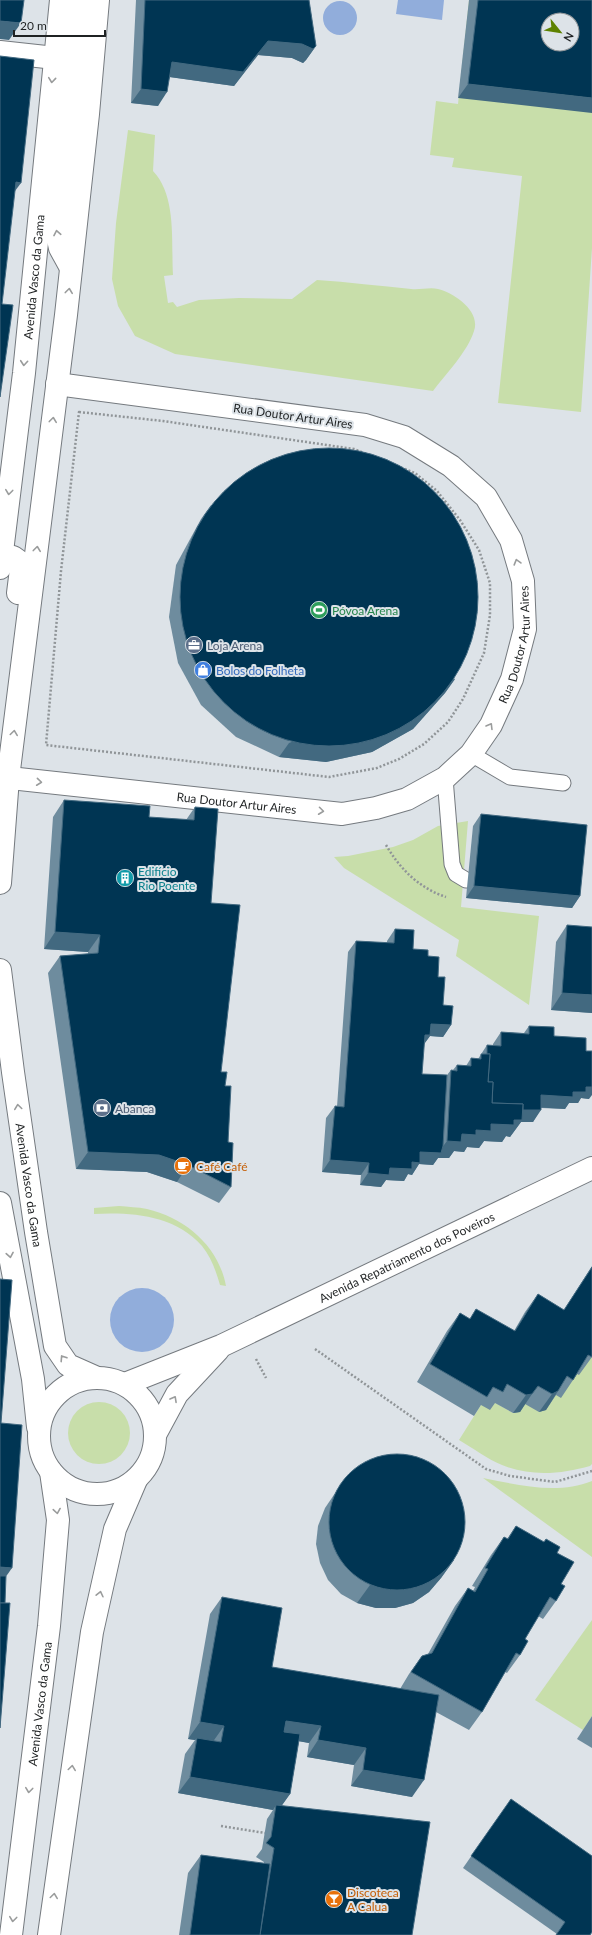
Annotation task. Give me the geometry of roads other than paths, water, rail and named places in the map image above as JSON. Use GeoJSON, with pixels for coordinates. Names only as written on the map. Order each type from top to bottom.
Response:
{"type":"FeatureCollection","features":[{"type":"Feature","properties":{"kind":"main road","name":"Avenida Vasco da Gama"},"geometry":{"type":"LineString","coordinates":[[24,663],[14,634],[21,569],[20,562],[13,557],[1,559],[24,373],[54,58],[61,0]]}},
{"type":"Feature","properties":{"kind":"main road","name":"Avenida Vasco da Gama"},"geometry":{"type":"LineString","coordinates":[[71,268],[60,248],[55,226],[81,0]]}},
{"type":"Feature","properties":{"kind":"main road","name":"Avenida Vasco da Gama"},"geometry":{"type":"LineString","coordinates":[[0,884],[4,778],[24,663],[71,268],[98,0]]}},
{"type":"Feature","properties":{"kind":"main road"},"geometry":{"type":"LineString","coordinates":[[0,52],[54,58]]}},
{"type":"Feature","properties":{"kind":"main road","name":"Rua Doutor Artur Aires"},"geometry":{"type":"LineString","coordinates":[[4,778],[342,814],[376,808],[407,799],[445,778],[471,754],[491,725],[512,679],[525,629],[523,580],[511,540],[486,497],[451,466],[404,437],[365,425],[57,384]]}},
{"type":"Feature","properties":{"kind":"main road","name":"Avenida Vasco da Gama"},"geometry":{"type":"LineString","coordinates":[[0,970],[3,1001],[35,1224],[55,1346],[68,1365],[95,1377]]}},
{"type":"Feature","properties":{"kind":"main road","name":"Avenida Repatriamento dos Poveiros"},"geometry":{"type":"LineString","coordinates":[[125,1384],[221,1346],[592,1168]]}},
{"type":"Feature","properties":{"kind":"main road"},"geometry":{"type":"LineString","coordinates":[[0,1203],[33,1378],[39,1430],[39,1445],[44,1460],[51,1472],[62,1483],[75,1491],[90,1495],[106,1495],[121,1490],[136,1480],[148,1467],[154,1451],[156,1433],[154,1418],[147,1405],[137,1393],[125,1384],[111,1379],[95,1377],[79,1380],[64,1388],[52,1400],[43,1414],[39,1430]]}},
{"type":"Feature","properties":{"kind":"main road","name":"Avenida Repatriamento dos Poveiros"},"geometry":{"type":"LineString","coordinates":[[156,1433],[177,1394],[221,1346]]}},
{"type":"Feature","properties":{"kind":"main road","name":"Avenida Vasco da Gama"},"geometry":{"type":"LineString","coordinates":[[10,1935],[49,1626],[58,1520],[51,1472]]}},
{"type":"Feature","properties":{"kind":"main road"},"geometry":{"type":"LineString","coordinates":[[49,1935],[92,1632],[115,1529],[136,1480]]}},
{"type":"Feature","properties":{"kind":"lane"},"geometry":{"type":"LineString","coordinates":[[471,754],[510,776],[563,783]]}},
{"type":"Feature","properties":{"kind":"lane"},"geometry":{"type":"LineString","coordinates":[[445,778],[452,864],[456,874],[466,880]]}},
{"type":"Feature","properties":{"kind":"water"},"geometry":{"type":"Polygon","coordinates":[[[398,0],[444,0],[442,20],[396,14],[398,0]]]}},
{"type":"Feature","properties":{"kind":"water"},"geometry":{"type":"Polygon","coordinates":[[[337,1],[343,1],[347,2],[354,8],[357,18],[356,25],[350,32],[343,35],[337,35],[333,34],[326,28],[323,21],[323,15],[324,11],[330,4],[337,1]]]}},
{"type":"Feature","properties":{"kind":"water"},"geometry":{"type":"Polygon","coordinates":[[[142,1288],[160,1294],[168,1302],[174,1320],[168,1338],[160,1346],[142,1352],[124,1346],[116,1338],[110,1320],[116,1302],[124,1294],[142,1288]]]}},
{"type":"Feature","properties":{"kind":"place","name":"Póvoa Arena"},"geometry":{"type":"Point","coordinates":[319,610]}},
{"type":"Feature","properties":{"kind":"place","name":"Loja Arena"},"geometry":{"type":"Point","coordinates":[194,645]}},
{"type":"Feature","properties":{"kind":"place","name":"Bolos do Folheta"},"geometry":{"type":"Point","coordinates":[203,670]}},
{"type":"Feature","properties":{"kind":"place","name":"Edifício Rio Poente"},"geometry":{"type":"Point","coordinates":[125,878]}},
{"type":"Feature","properties":{"kind":"place","name":"Abanca"},"geometry":{"type":"Point","coordinates":[102,1108]}},
{"type":"Feature","properties":{"kind":"place","name":"Café Café"},"geometry":{"type":"Point","coordinates":[183,1166]}},
{"type":"Feature","properties":{"kind":"place","name":"Discoteca A Calua"},"geometry":{"type":"Point","coordinates":[334,1899]}}]}
